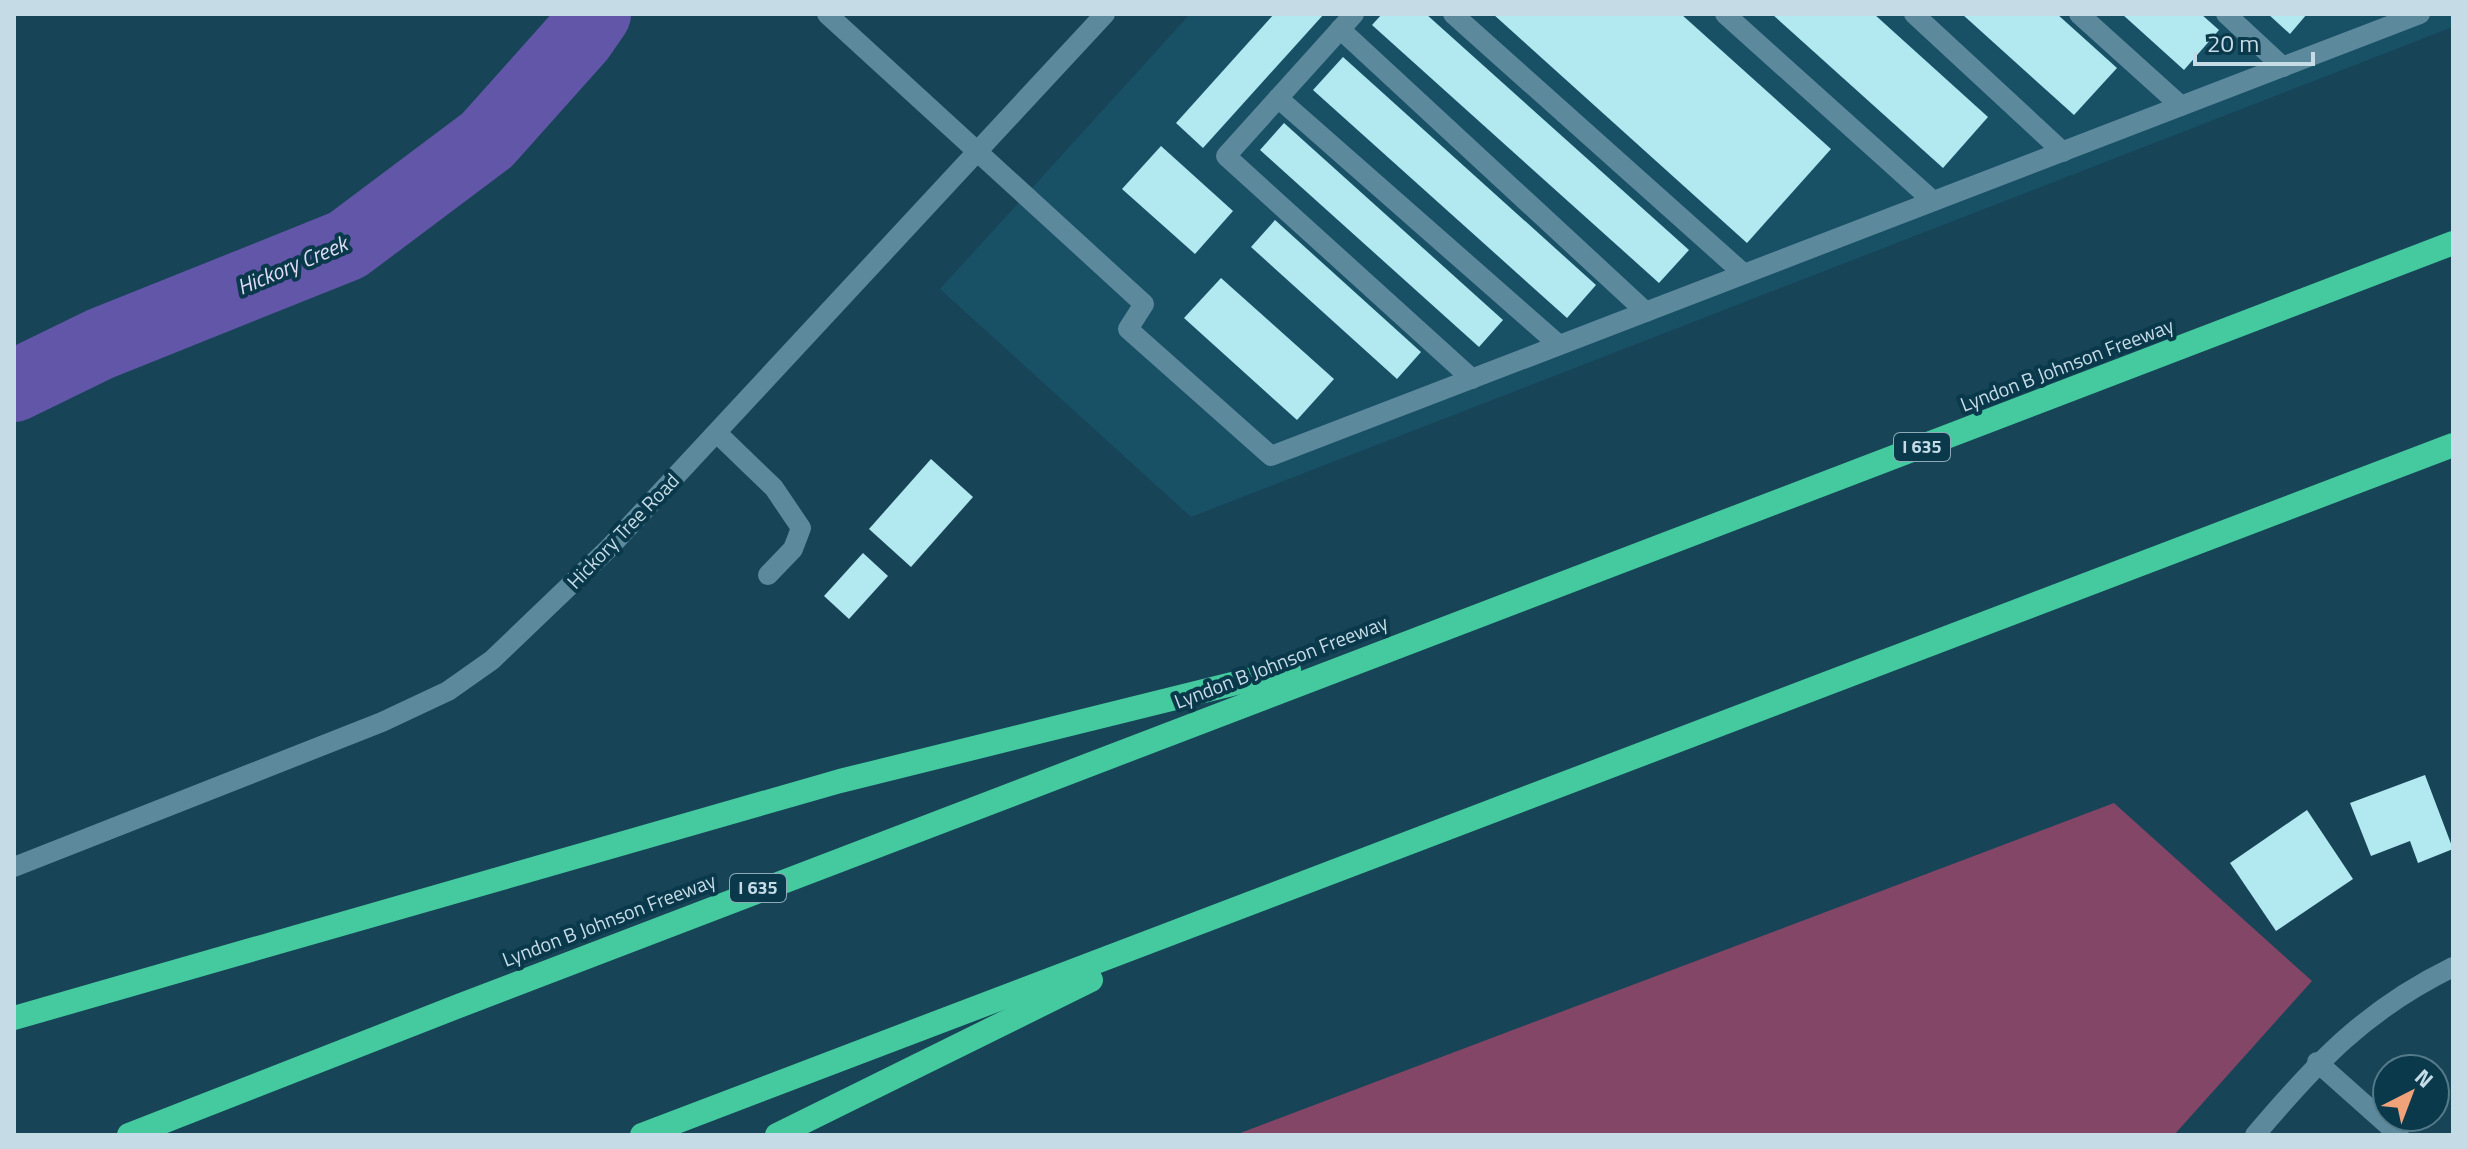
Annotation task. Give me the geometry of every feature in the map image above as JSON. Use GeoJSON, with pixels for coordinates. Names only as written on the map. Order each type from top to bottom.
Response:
{"type":"FeatureCollection","features":[{"type":"Feature","properties":{"kind":"highway","name":"Lyndon B Johnson Freeway"},"geometry":{"type":"LineString","coordinates":[[129,1135],[676,919],[2453,243]]}},
{"type":"Feature","properties":{"kind":"highway"},"geometry":{"type":"LineString","coordinates":[[642,1135],[2453,445]]}},
{"type":"Feature","properties":{"kind":"highway"},"geometry":{"type":"LineString","coordinates":[[14,1018],[840,781],[1388,646]]}},
{"type":"Feature","properties":{"kind":"highway"},"geometry":{"type":"LineString","coordinates":[[777,1135],[1218,918]]}},
{"type":"Feature","properties":{"kind":"street"},"geometry":{"type":"LineString","coordinates":[[827,14],[1144,304],[1128,329],[1271,456],[2420,14]]}},
{"type":"Feature","properties":{"kind":"street","name":"Hickory Tree Road"},"geometry":{"type":"LineString","coordinates":[[14,867],[382,722],[448,691],[492,660],[609,548],[1105,14]]}},
{"type":"Feature","properties":{"kind":"street"},"geometry":{"type":"LineString","coordinates":[[1453,14],[1744,274]]}},
{"type":"Feature","properties":{"kind":"street"},"geometry":{"type":"LineString","coordinates":[[1725,14],[1933,201]]}},
{"type":"Feature","properties":{"kind":"street"},"geometry":{"type":"LineString","coordinates":[[1914,14],[2063,152]]}},
{"type":"Feature","properties":{"kind":"street"},"geometry":{"type":"LineString","coordinates":[[2079,14],[2181,106]]}},
{"type":"Feature","properties":{"kind":"street"},"geometry":{"type":"LineString","coordinates":[[2226,14],[2283,67]]}},
{"type":"Feature","properties":{"kind":"street"},"geometry":{"type":"LineString","coordinates":[[2365,14],[2381,29]]}},
{"type":"Feature","properties":{"kind":"street"},"geometry":{"type":"LineString","coordinates":[[1472,379],[1226,156],[1347,22],[1646,312]]}},
{"type":"Feature","properties":{"kind":"street"},"geometry":{"type":"LineString","coordinates":[[1278,98],[1559,345]]}},
{"type":"Feature","properties":{"kind":"street"},"geometry":{"type":"LineString","coordinates":[[717,433],[774,488],[801,528],[793,549],[768,575]]}},
{"type":"Feature","properties":{"kind":"street"},"geometry":{"type":"LineString","coordinates":[[2255,1135],[2317,1062],[2388,1004],[2453,967]]}},
{"type":"Feature","properties":{"kind":"street"},"geometry":{"type":"LineString","coordinates":[[2317,1062],[2399,1135]]}},
{"type":"Feature","properties":{"kind":"shaded area"},"geometry":{"type":"Polygon","coordinates":[[[1190,14],[2453,14],[2453,27],[1191,517],[940,289],[1190,14]]]}},
{"type":"Feature","properties":{"kind":"shaded area"},"geometry":{"type":"Polygon","coordinates":[[[2114,803],[2312,981],[2174,1135],[1235,1135],[2114,803]]]}},
{"type":"Feature","properties":{"kind":"building"},"geometry":{"type":"Polygon","coordinates":[[[1274,14],[1324,14],[1203,148],[1176,123],[1274,14]]]}},
{"type":"Feature","properties":{"kind":"building"},"geometry":{"type":"Polygon","coordinates":[[[1382,14],[1426,14],[1689,250],[1659,283],[1372,25],[1382,14]]]}},
{"type":"Feature","properties":{"kind":"building"},"geometry":{"type":"Polygon","coordinates":[[[1493,14],[1681,14],[1831,149],[1747,243],[1493,14]]]}},
{"type":"Feature","properties":{"kind":"building"},"geometry":{"type":"Polygon","coordinates":[[[1772,14],[1874,14],[1988,117],[1943,168],[1772,14]]]}},
{"type":"Feature","properties":{"kind":"building"},"geometry":{"type":"Polygon","coordinates":[[[1962,14],[2057,14],[2117,68],[2074,115],[1962,14]]]}},
{"type":"Feature","properties":{"kind":"building"},"geometry":{"type":"Polygon","coordinates":[[[2122,14],[2201,14],[2219,30],[2184,70],[2122,14]]]}},
{"type":"Feature","properties":{"kind":"building"},"geometry":{"type":"Polygon","coordinates":[[[2268,14],[2307,14],[2290,34],[2268,14]]]}},
{"type":"Feature","properties":{"kind":"building"},"geometry":{"type":"Polygon","coordinates":[[[1343,57],[1596,285],[1567,318],[1313,90],[1343,57]]]}},
{"type":"Feature","properties":{"kind":"building"},"geometry":{"type":"Polygon","coordinates":[[[1284,123],[1503,320],[1479,347],[1260,150],[1284,123]]]}},
{"type":"Feature","properties":{"kind":"building"},"geometry":{"type":"Polygon","coordinates":[[[1161,146],[1233,211],[1195,254],[1122,189],[1161,146]]]}},
{"type":"Feature","properties":{"kind":"building"},"geometry":{"type":"Polygon","coordinates":[[[1275,220],[1421,352],[1397,379],[1251,247],[1275,220]]]}},
{"type":"Feature","properties":{"kind":"building"},"geometry":{"type":"Polygon","coordinates":[[[1221,278],[1334,379],[1297,420],[1184,318],[1221,278]]]}},
{"type":"Feature","properties":{"kind":"building"},"geometry":{"type":"Polygon","coordinates":[[[931,459],[973,497],[911,567],[869,529],[931,459]]]}},
{"type":"Feature","properties":{"kind":"building"},"geometry":{"type":"Polygon","coordinates":[[[863,553],[888,576],[849,619],[824,596],[863,553]]]}},
{"type":"Feature","properties":{"kind":"building"},"geometry":{"type":"Polygon","coordinates":[[[2425,775],[2453,849],[2418,863],[2410,841],[2371,856],[2350,803],[2425,775]]]}},
{"type":"Feature","properties":{"kind":"building"},"geometry":{"type":"Polygon","coordinates":[[[2307,810],[2353,879],[2276,931],[2230,863],[2307,810]]]}},
{"type":"Feature","properties":{"kind":"waterway","name":"Hickory Creek"},"geometry":{"type":"LineString","coordinates":[[14,386],[100,344],[347,245],[487,140],[579,37],[595,14]]}}]}
